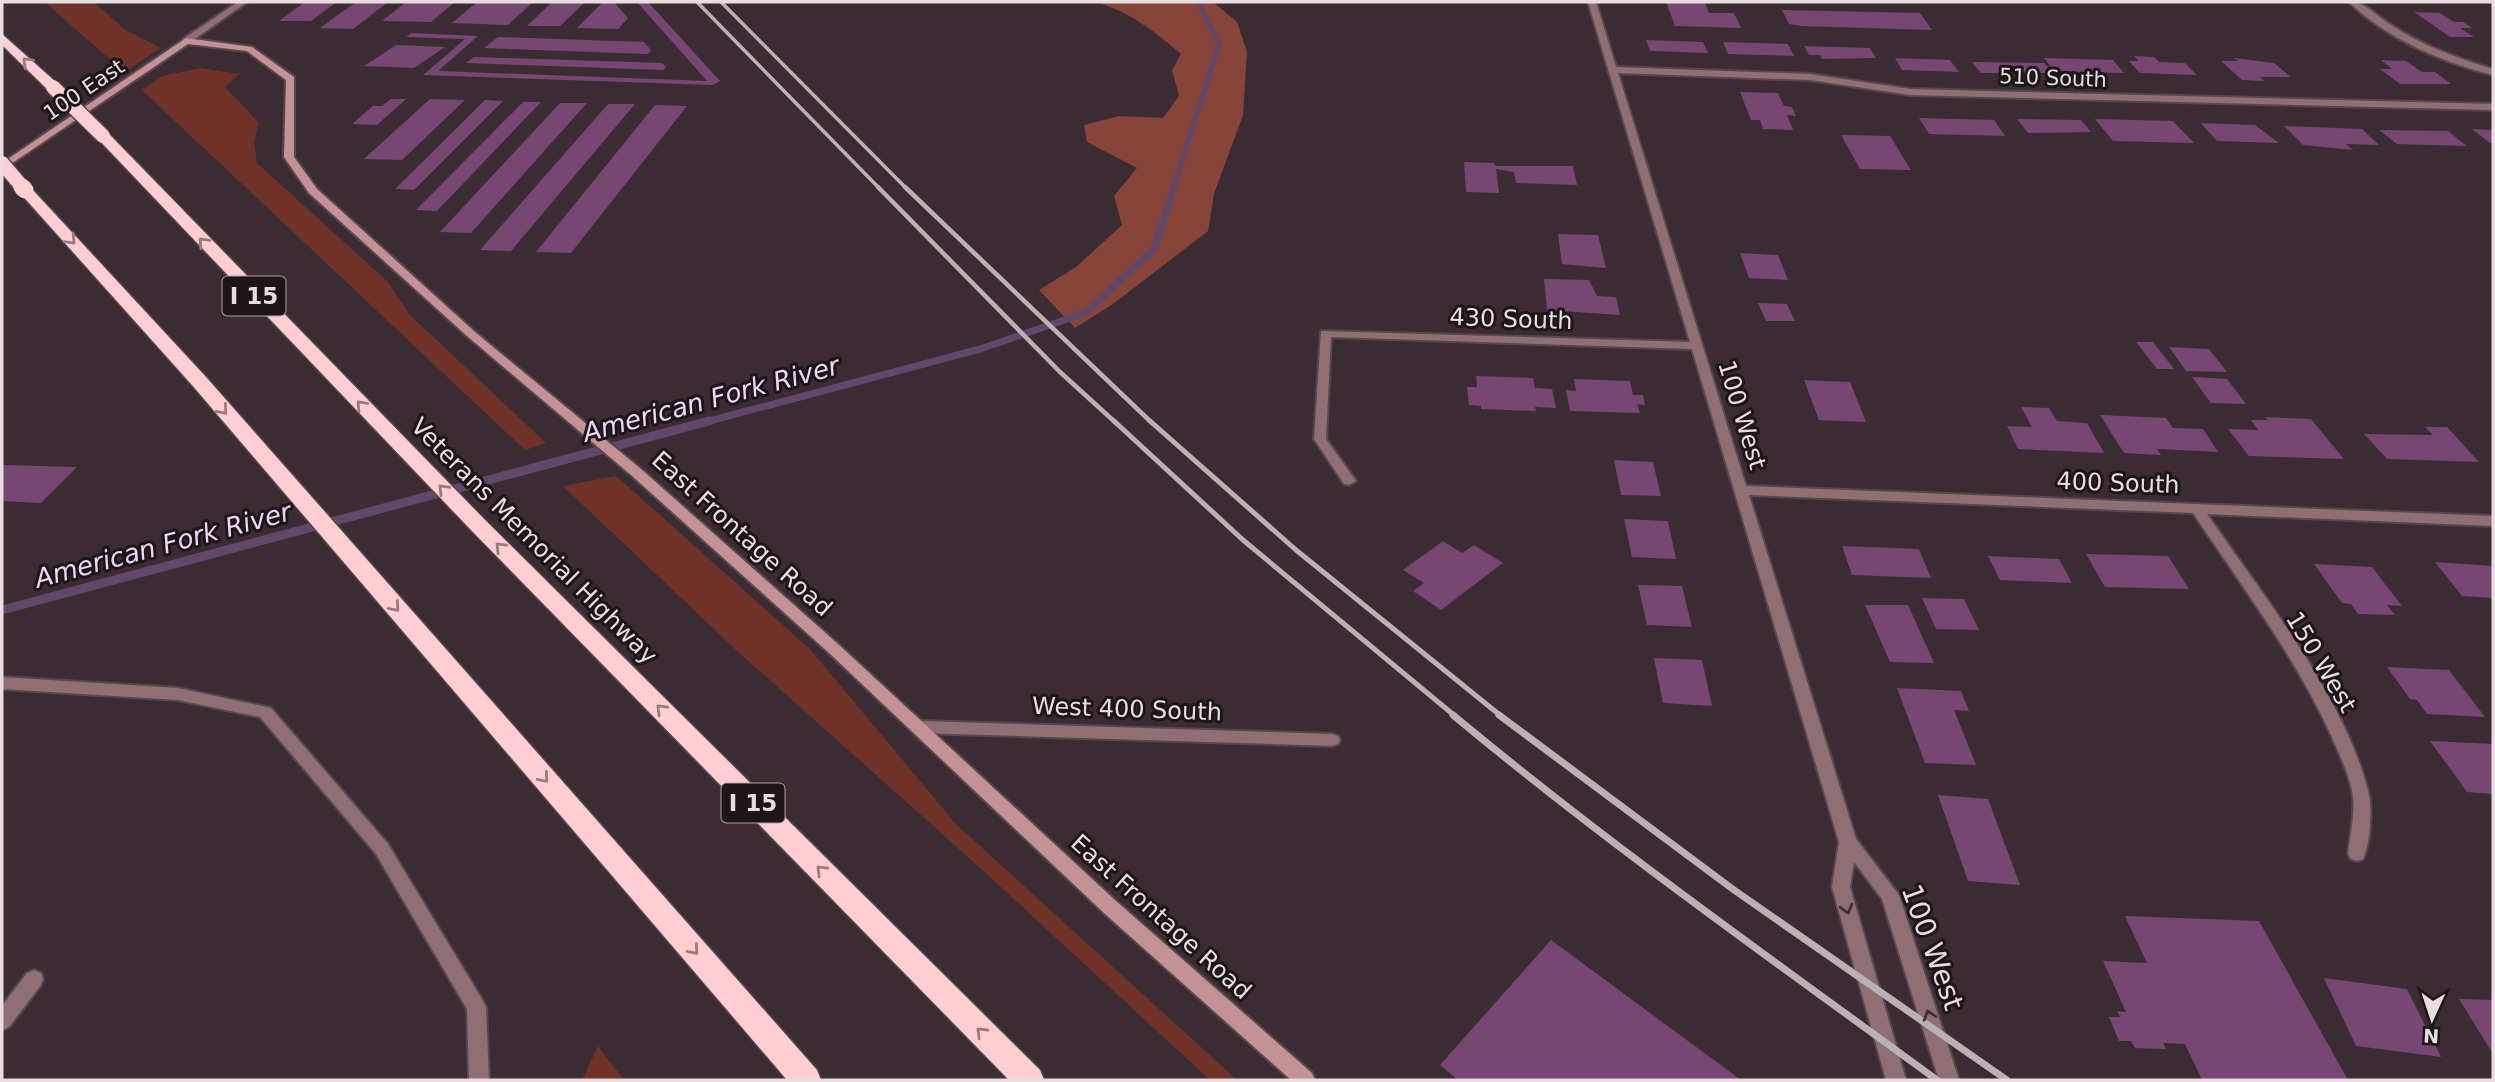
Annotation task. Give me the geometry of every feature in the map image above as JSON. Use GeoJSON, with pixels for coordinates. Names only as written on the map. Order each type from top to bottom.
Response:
{"type":"FeatureCollection","features":[{"type":"Feature","properties":{"kind":"highway","name":"Veterans Memorial Highway"},"geometry":{"type":"LineString","coordinates":[[2,37],[103,135],[408,454],[1029,1080]]}},
{"type":"Feature","properties":{"kind":"highway"},"geometry":{"type":"LineString","coordinates":[[2,165],[286,481],[806,1080]]}},
{"type":"Feature","properties":{"kind":"street"},"geometry":{"type":"LineString","coordinates":[[186,41],[243,2]]}},
{"type":"Feature","properties":{"kind":"street","name":"100 West"},"geometry":{"type":"LineString","coordinates":[[1592,2],[1848,842],[1890,895],[1949,1080]]}},
{"type":"Feature","properties":{"kind":"street"},"geometry":{"type":"LineString","coordinates":[[2353,2],[2394,34],[2418,47],[2493,72]]}},
{"type":"Feature","properties":{"kind":"street","name":"100 East"},"geometry":{"type":"LineString","coordinates":[[2,165],[186,41]]}},
{"type":"Feature","properties":{"kind":"street","name":"East Frontage Road"},"geometry":{"type":"LineString","coordinates":[[186,41],[249,50],[291,79],[289,157],[313,191],[471,334],[636,472],[921,727],[1110,907],[1305,1080]]}},
{"type":"Feature","properties":{"kind":"street","name":"510 South"},"geometry":{"type":"LineString","coordinates":[[1613,70],[1810,77],[1910,92],[2493,107]]}},
{"type":"Feature","properties":{"kind":"street","name":"430 South"},"geometry":{"type":"LineString","coordinates":[[1349,481],[1320,439],[1325,333],[1695,346]]}},
{"type":"Feature","properties":{"kind":"street","name":"400 South"},"geometry":{"type":"LineString","coordinates":[[1740,490],[2493,521]]}},
{"type":"Feature","properties":{"kind":"street","name":"150 West"},"geometry":{"type":"LineString","coordinates":[[2197,509],[2293,655],[2342,742],[2361,793],[2357,854]]}},
{"type":"Feature","properties":{"kind":"street"},"geometry":{"type":"LineString","coordinates":[[2,683],[178,694],[265,712],[382,849],[476,1007],[480,1071]]}},
{"type":"Feature","properties":{"kind":"street","name":"West 400 South"},"geometry":{"type":"LineString","coordinates":[[921,727],[1332,740]]}},
{"type":"Feature","properties":{"kind":"street","name":"100 West"},"geometry":{"type":"LineString","coordinates":[[1848,842],[1841,887],[1896,1080]]}},
{"type":"Feature","properties":{"kind":"street"},"geometry":{"type":"LineString","coordinates":[[2,1021],[34,979]]}},
{"type":"Feature","properties":{"kind":"shaded area"},"geometry":{"type":"Polygon","coordinates":[[[45,2],[94,2],[124,29],[161,48],[124,72],[45,2]]]}},
{"type":"Feature","properties":{"kind":"shaded area"},"geometry":{"type":"Polygon","coordinates":[[[1096,2],[1213,2],[1237,22],[1247,52],[1243,115],[1214,194],[1208,231],[1113,304],[1075,328],[1039,290],[1076,267],[1122,225],[1114,196],[1137,168],[1087,142],[1084,125],[1119,116],[1163,118],[1179,96],[1172,70],[1181,54],[1141,23],[1096,2]]]}},
{"type":"Feature","properties":{"kind":"shaded area"},"geometry":{"type":"Polygon","coordinates":[[[201,68],[239,74],[225,87],[259,123],[254,141],[257,163],[388,282],[410,315],[546,443],[525,450],[142,90],[162,76],[201,68]]]}},
{"type":"Feature","properties":{"kind":"shaded area"},"geometry":{"type":"Polygon","coordinates":[[[616,476],[810,649],[956,824],[1237,1080],[1210,1080],[978,866],[735,649],[563,486],[616,476]]]}},
{"type":"Feature","properties":{"kind":"shaded area"},"geometry":{"type":"Polygon","coordinates":[[[598,1046],[624,1080],[582,1080],[598,1046]]]}},
{"type":"Feature","properties":{"kind":"building"},"geometry":{"type":"Polygon","coordinates":[[[305,2],[337,2],[311,21],[279,21],[305,2]]]}},
{"type":"Feature","properties":{"kind":"building"},"geometry":{"type":"Polygon","coordinates":[[[356,2],[388,2],[353,29],[320,28],[356,2]]]}},
{"type":"Feature","properties":{"kind":"building"},"geometry":{"type":"Polygon","coordinates":[[[406,2],[455,2],[431,22],[382,21],[406,2]]]}},
{"type":"Feature","properties":{"kind":"building"},"geometry":{"type":"Polygon","coordinates":[[[477,2],[533,2],[508,25],[452,23],[477,2]]]}},
{"type":"Feature","properties":{"kind":"building"},"geometry":{"type":"Polygon","coordinates":[[[552,2],[585,2],[560,26],[527,26],[552,2]]]}},
{"type":"Feature","properties":{"kind":"building"},"geometry":{"type":"Polygon","coordinates":[[[603,2],[614,2],[628,18],[618,29],[577,28],[603,2]]]}},
{"type":"Feature","properties":{"kind":"building"},"geometry":{"type":"Polygon","coordinates":[[[637,2],[648,2],[720,81],[713,85],[423,75],[465,39],[406,37],[411,33],[478,36],[438,71],[707,81],[637,2]]]}},
{"type":"Feature","properties":{"kind":"building"},"geometry":{"type":"Polygon","coordinates":[[[1666,2],[1705,3],[1709,13],[1734,13],[1741,28],[1675,26],[1666,2]]]}},
{"type":"Feature","properties":{"kind":"building"},"geometry":{"type":"Polygon","coordinates":[[[1782,10],[1920,13],[1932,30],[1800,26],[1789,24],[1782,10]]]}},
{"type":"Feature","properties":{"kind":"building"},"geometry":{"type":"Polygon","coordinates":[[[2414,12],[2440,13],[2454,22],[2463,22],[2472,28],[2460,28],[2474,37],[2450,37],[2414,12]]]}},
{"type":"Feature","properties":{"kind":"building"},"geometry":{"type":"Polygon","coordinates":[[[498,37],[644,42],[651,50],[648,54],[484,48],[498,37]]]}},
{"type":"Feature","properties":{"kind":"building"},"geometry":{"type":"Polygon","coordinates":[[[1646,40],[1703,42],[1708,53],[1650,51],[1646,40]]]}},
{"type":"Feature","properties":{"kind":"building"},"geometry":{"type":"Polygon","coordinates":[[[1723,42],[1788,44],[1794,56],[1728,54],[1723,42]]]}},
{"type":"Feature","properties":{"kind":"building"},"geometry":{"type":"Polygon","coordinates":[[[396,45],[445,47],[414,68],[364,66],[396,45]]]}},
{"type":"Feature","properties":{"kind":"building"},"geometry":{"type":"Polygon","coordinates":[[[1804,46],[1870,48],[1876,58],[1822,59],[1820,55],[1809,55],[1804,46]]]}},
{"type":"Feature","properties":{"kind":"building"},"geometry":{"type":"Polygon","coordinates":[[[2134,56],[2154,57],[2159,62],[2185,63],[2197,75],[2140,73],[2129,61],[2139,61],[2134,56]]]}},
{"type":"Feature","properties":{"kind":"building"},"geometry":{"type":"Polygon","coordinates":[[[474,57],[662,63],[666,67],[663,70],[466,63],[474,57]]]}},
{"type":"Feature","properties":{"kind":"building"},"geometry":{"type":"Polygon","coordinates":[[[1895,58],[1950,60],[1959,72],[1902,70],[1895,58]]]}},
{"type":"Feature","properties":{"kind":"building"},"geometry":{"type":"Polygon","coordinates":[[[2044,58],[2113,60],[2124,73],[2085,72],[2088,75],[2075,75],[2073,71],[2054,71],[2044,58]]]}},
{"type":"Feature","properties":{"kind":"building"},"geometry":{"type":"Polygon","coordinates":[[[2234,58],[2274,63],[2291,77],[2260,77],[2265,81],[2242,80],[2221,61],[2238,61],[2234,58]]]}},
{"type":"Feature","properties":{"kind":"building"},"geometry":{"type":"Polygon","coordinates":[[[2381,60],[2406,61],[2422,72],[2435,72],[2451,84],[2400,84],[2380,69],[2392,69],[2381,60]]]}},
{"type":"Feature","properties":{"kind":"building"},"geometry":{"type":"Polygon","coordinates":[[[1972,62],[2044,63],[2054,73],[1981,73],[1972,62]]]}},
{"type":"Feature","properties":{"kind":"building"},"geometry":{"type":"Polygon","coordinates":[[[1740,92],[1778,93],[1784,106],[1792,107],[1796,116],[1787,115],[1793,130],[1763,129],[1760,120],[1751,120],[1740,92]]]}},
{"type":"Feature","properties":{"kind":"building"},"geometry":{"type":"Polygon","coordinates":[[[391,99],[406,99],[377,125],[352,124],[373,106],[382,106],[391,99]]]}},
{"type":"Feature","properties":{"kind":"building"},"geometry":{"type":"Polygon","coordinates":[[[430,99],[465,100],[402,160],[364,159],[430,99]]]}},
{"type":"Feature","properties":{"kind":"building"},"geometry":{"type":"Polygon","coordinates":[[[485,100],[503,101],[414,190],[395,189],[485,100]]]}},
{"type":"Feature","properties":{"kind":"building"},"geometry":{"type":"Polygon","coordinates":[[[523,102],[541,102],[437,211],[416,210],[523,102]]]}},
{"type":"Feature","properties":{"kind":"building"},"geometry":{"type":"Polygon","coordinates":[[[560,103],[587,103],[471,233],[440,232],[560,103]]]}},
{"type":"Feature","properties":{"kind":"building"},"geometry":{"type":"Polygon","coordinates":[[[608,104],[635,104],[511,251],[480,250],[608,104]]]}},
{"type":"Feature","properties":{"kind":"building"},"geometry":{"type":"Polygon","coordinates":[[[655,105],[687,106],[571,253],[536,252],[655,105]]]}},
{"type":"Feature","properties":{"kind":"building"},"geometry":{"type":"Polygon","coordinates":[[[1919,118],[1994,120],[2005,136],[1929,134],[1919,118]]]}},
{"type":"Feature","properties":{"kind":"building"},"geometry":{"type":"Polygon","coordinates":[[[2017,119],[2081,120],[2091,132],[2028,133],[2017,119]]]}},
{"type":"Feature","properties":{"kind":"building"},"geometry":{"type":"Polygon","coordinates":[[[2095,119],[2173,121],[2194,143],[2113,141],[2095,119]]]}},
{"type":"Feature","properties":{"kind":"building"},"geometry":{"type":"Polygon","coordinates":[[[2201,123],[2255,125],[2279,143],[2217,141],[2201,123]]]}},
{"type":"Feature","properties":{"kind":"building"},"geometry":{"type":"Polygon","coordinates":[[[2284,126],[2362,129],[2379,145],[2346,144],[2353,150],[2303,145],[2284,126]]]}},
{"type":"Feature","properties":{"kind":"building"},"geometry":{"type":"Polygon","coordinates":[[[2472,129],[2493,130],[2493,143],[2490,143],[2472,129]]]}},
{"type":"Feature","properties":{"kind":"building"},"geometry":{"type":"Polygon","coordinates":[[[2379,130],[2448,131],[2467,146],[2397,144],[2379,130]]]}},
{"type":"Feature","properties":{"kind":"building"},"geometry":{"type":"Polygon","coordinates":[[[1841,135],[1890,136],[1911,170],[1860,169],[1841,135]]]}},
{"type":"Feature","properties":{"kind":"building"},"geometry":{"type":"Polygon","coordinates":[[[1464,162],[1494,163],[1495,166],[1573,166],[1577,185],[1516,183],[1514,172],[1496,169],[1499,193],[1466,192],[1464,162]]]}},
{"type":"Feature","properties":{"kind":"building"},"geometry":{"type":"Polygon","coordinates":[[[1558,234],[1598,235],[1606,268],[1562,264],[1558,234]]]}},
{"type":"Feature","properties":{"kind":"building"},"geometry":{"type":"Polygon","coordinates":[[[1740,253],[1778,255],[1788,280],[1749,278],[1740,253]]]}},
{"type":"Feature","properties":{"kind":"building"},"geometry":{"type":"Polygon","coordinates":[[[1544,279],[1589,280],[1597,296],[1616,297],[1620,315],[1547,310],[1544,279]]]}},
{"type":"Feature","properties":{"kind":"building"},"geometry":{"type":"Polygon","coordinates":[[[1758,303],[1787,304],[1795,321],[1766,321],[1758,303]]]}},
{"type":"Feature","properties":{"kind":"building"},"geometry":{"type":"Polygon","coordinates":[[[2136,342],[2153,342],[2174,369],[2157,369],[2136,342]]]}},
{"type":"Feature","properties":{"kind":"building"},"geometry":{"type":"Polygon","coordinates":[[[2169,347],[2209,349],[2227,372],[2186,371],[2169,347]]]}},
{"type":"Feature","properties":{"kind":"building"},"geometry":{"type":"Polygon","coordinates":[[[1476,376],[1533,378],[1535,388],[1552,389],[1556,408],[1535,407],[1536,411],[1481,409],[1481,406],[1469,405],[1467,387],[1477,387],[1476,376]]]}},
{"type":"Feature","properties":{"kind":"building"},"geometry":{"type":"Polygon","coordinates":[[[2192,377],[2227,379],[2246,404],[2211,403],[2192,377]]]}},
{"type":"Feature","properties":{"kind":"building"},"geometry":{"type":"Polygon","coordinates":[[[1574,379],[1630,381],[1633,395],[1643,395],[1645,405],[1637,404],[1640,413],[1570,411],[1566,390],[1576,391],[1574,379]]]}},
{"type":"Feature","properties":{"kind":"building"},"geometry":{"type":"Polygon","coordinates":[[[1804,380],[1850,382],[1866,422],[1819,420],[1804,380]]]}},
{"type":"Feature","properties":{"kind":"building"},"geometry":{"type":"Polygon","coordinates":[[[2021,407],[2049,408],[2057,421],[2087,423],[2104,453],[2018,449],[2007,426],[2032,427],[2021,407]]]}},
{"type":"Feature","properties":{"kind":"building"},"geometry":{"type":"Polygon","coordinates":[[[2100,415],[2166,418],[2173,428],[2203,429],[2218,452],[2157,449],[2161,455],[2124,453],[2100,415]]]}},
{"type":"Feature","properties":{"kind":"building"},"geometry":{"type":"Polygon","coordinates":[[[2265,417],[2311,419],[2344,459],[2249,456],[2228,429],[2258,430],[2251,420],[2268,420],[2265,417]]]}},
{"type":"Feature","properties":{"kind":"building"},"geometry":{"type":"Polygon","coordinates":[[[2425,427],[2447,427],[2479,462],[2387,459],[2364,434],[2433,435],[2425,427]]]}},
{"type":"Feature","properties":{"kind":"building"},"geometry":{"type":"Polygon","coordinates":[[[1614,460],[1653,462],[1661,496],[1621,495],[1614,460]]]}},
{"type":"Feature","properties":{"kind":"building"},"geometry":{"type":"Polygon","coordinates":[[[2,465],[77,467],[41,503],[2,501],[2,465]]]}},
{"type":"Feature","properties":{"kind":"building"},"geometry":{"type":"Polygon","coordinates":[[[1624,519],[1668,521],[1676,559],[1632,557],[1624,519]]]}},
{"type":"Feature","properties":{"kind":"building"},"geometry":{"type":"Polygon","coordinates":[[[1443,541],[1462,553],[1474,545],[1503,563],[1441,610],[1413,591],[1424,583],[1403,570],[1443,541]]]}},
{"type":"Feature","properties":{"kind":"building"},"geometry":{"type":"Polygon","coordinates":[[[1842,546],[1919,549],[1931,578],[1852,575],[1842,546]]]}},
{"type":"Feature","properties":{"kind":"building"},"geometry":{"type":"Polygon","coordinates":[[[2086,554],[2168,556],[2189,589],[2105,587],[2086,554]]]}},
{"type":"Feature","properties":{"kind":"building"},"geometry":{"type":"Polygon","coordinates":[[[1988,556],[2059,559],[2072,583],[2000,580],[1988,556]]]}},
{"type":"Feature","properties":{"kind":"building"},"geometry":{"type":"Polygon","coordinates":[[[2435,562],[2493,566],[2493,598],[2462,596],[2435,562]]]}},
{"type":"Feature","properties":{"kind":"building"},"geometry":{"type":"Polygon","coordinates":[[[2314,564],[2372,567],[2402,606],[2387,605],[2395,615],[2358,614],[2351,604],[2342,603],[2314,564]]]}},
{"type":"Feature","properties":{"kind":"building"},"geometry":{"type":"Polygon","coordinates":[[[1638,585],[1682,586],[1692,627],[1647,625],[1638,585]]]}},
{"type":"Feature","properties":{"kind":"building"},"geometry":{"type":"Polygon","coordinates":[[[1922,598],[1964,599],[1979,630],[1936,629],[1922,598]]]}},
{"type":"Feature","properties":{"kind":"building"},"geometry":{"type":"Polygon","coordinates":[[[1865,605],[1908,605],[1934,663],[1890,662],[1865,605]]]}},
{"type":"Feature","properties":{"kind":"building"},"geometry":{"type":"Polygon","coordinates":[[[1654,658],[1702,660],[1712,706],[1663,703],[1654,658]]]}},
{"type":"Feature","properties":{"kind":"building"},"geometry":{"type":"Polygon","coordinates":[[[2387,667],[2449,670],[2485,717],[2427,714],[2417,700],[2410,699],[2387,667]]]}},
{"type":"Feature","properties":{"kind":"building"},"geometry":{"type":"Polygon","coordinates":[[[1897,688],[1961,691],[1969,711],[1954,710],[1976,765],[1925,763],[1897,688]]]}},
{"type":"Feature","properties":{"kind":"building"},"geometry":{"type":"Polygon","coordinates":[[[2430,741],[2493,744],[2493,794],[2467,792],[2430,741]]]}},
{"type":"Feature","properties":{"kind":"building"},"geometry":{"type":"Polygon","coordinates":[[[1938,795],[1988,799],[2020,885],[1968,881],[1938,795]]]}},
{"type":"Feature","properties":{"kind":"building"},"geometry":{"type":"Polygon","coordinates":[[[2125,916],[2259,921],[2348,1080],[2202,1080],[2185,1044],[2163,1043],[2166,1049],[2135,1048],[2131,1041],[2119,1041],[2109,1017],[2120,1017],[2117,1011],[2126,1012],[2103,961],[2147,963],[2125,916]]]}},
{"type":"Feature","properties":{"kind":"building"},"geometry":{"type":"Polygon","coordinates":[[[1551,940],[1741,1080],[1458,1080],[1440,1065],[1551,940]]]}},
{"type":"Feature","properties":{"kind":"building"},"geometry":{"type":"Polygon","coordinates":[[[2324,978],[2407,989],[2441,1057],[2356,1046],[2324,978]]]}},
{"type":"Feature","properties":{"kind":"building"},"geometry":{"type":"Polygon","coordinates":[[[2459,999],[2493,1000],[2493,1054],[2459,999]]]}},
{"type":"Feature","properties":{"kind":"waterway","name":"American Fork River"},"geometry":{"type":"LineString","coordinates":[[1173,189],[1219,44],[1198,2]]}},
{"type":"Feature","properties":{"kind":"waterway","name":"American Fork River"},"geometry":{"type":"LineString","coordinates":[[702,423],[980,349],[1085,313],[1154,249],[1174,187]]}},
{"type":"Feature","properties":{"kind":"waterway","name":"American Fork River"},"geometry":{"type":"LineString","coordinates":[[2,610],[709,421]]}},
{"type":"Feature","properties":{"kind":"railway"},"geometry":{"type":"LineString","coordinates":[[697,2],[880,189]]}},
{"type":"Feature","properties":{"kind":"railway"},"geometry":{"type":"LineString","coordinates":[[721,2],[905,187]]}},
{"type":"Feature","properties":{"kind":"railway"},"geometry":{"type":"LineString","coordinates":[[878,187],[1060,372],[1116,423]]}},
{"type":"Feature","properties":{"kind":"railway"},"geometry":{"type":"LineString","coordinates":[[905,187],[1152,423]]}},
{"type":"Feature","properties":{"kind":"railway"},"geometry":{"type":"LineString","coordinates":[[1114,421],[1243,540],[1455,716]]}},
{"type":"Feature","properties":{"kind":"railway"},"geometry":{"type":"LineString","coordinates":[[1150,421],[1296,550],[1501,716]]}},
{"type":"Feature","properties":{"kind":"railway"},"geometry":{"type":"LineString","coordinates":[[1453,715],[1631,856],[1937,1080]]}},
{"type":"Feature","properties":{"kind":"railway"},"geometry":{"type":"LineString","coordinates":[[1499,715],[1734,890],[2007,1080]]}}]}
